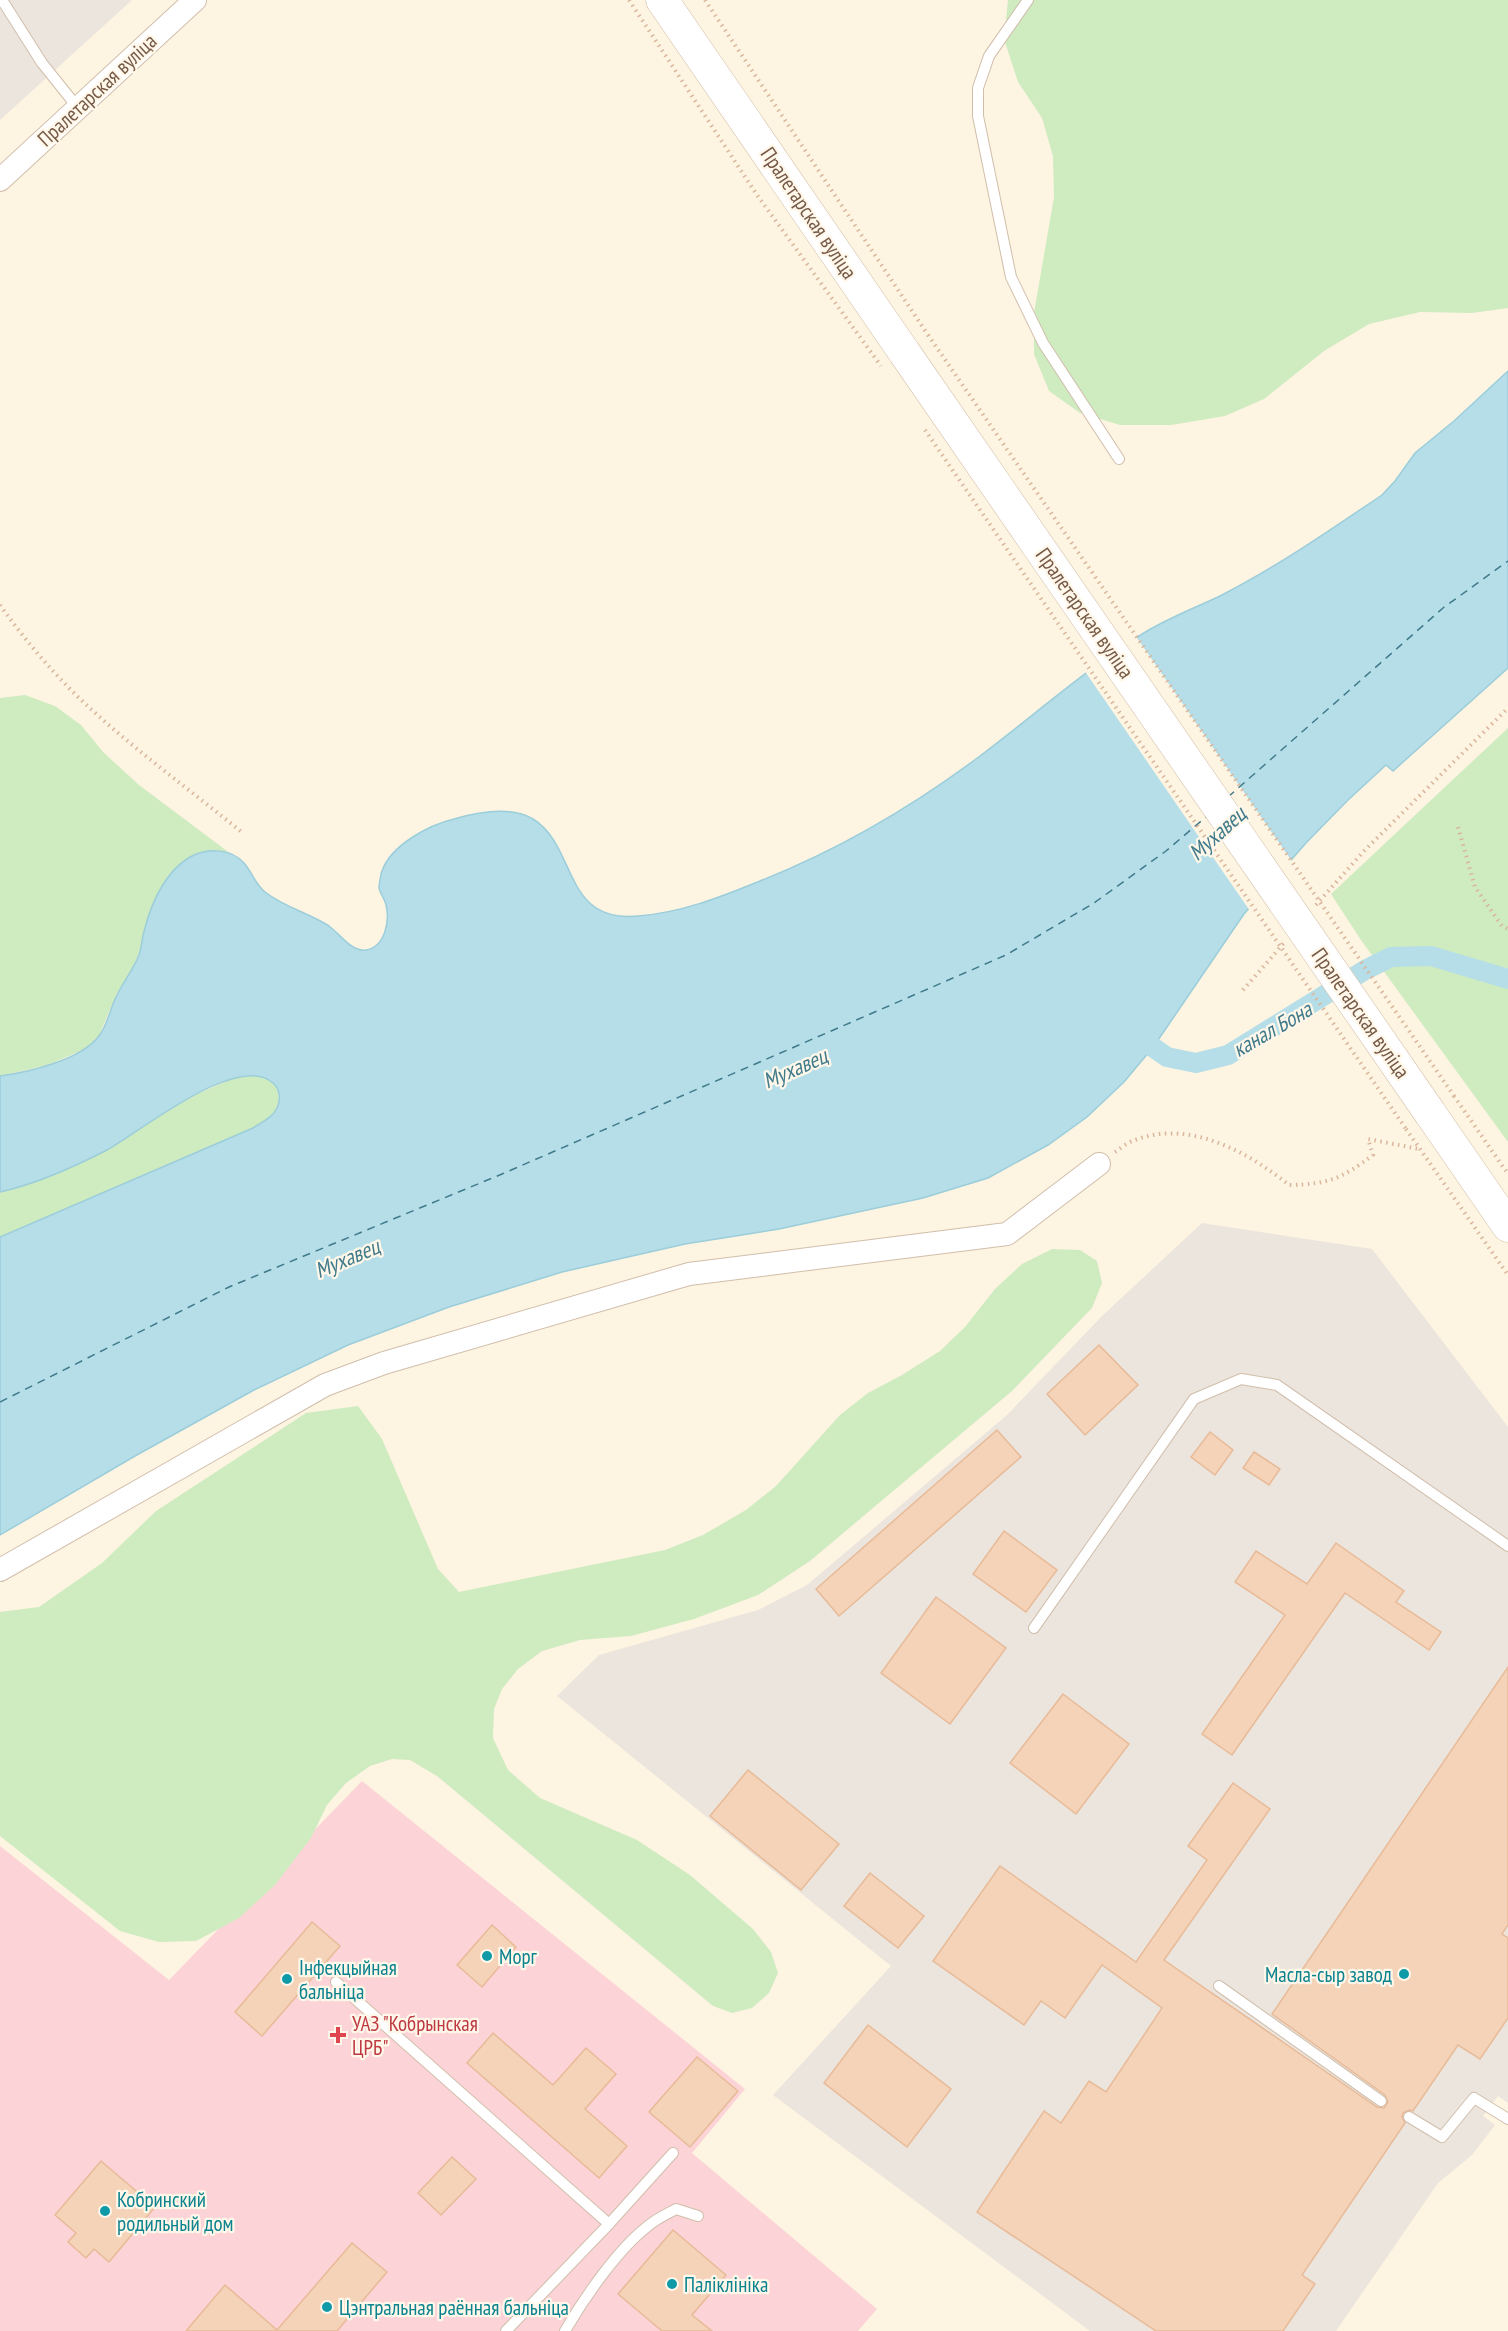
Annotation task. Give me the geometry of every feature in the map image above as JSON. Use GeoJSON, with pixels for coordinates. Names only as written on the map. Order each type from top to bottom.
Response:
{"type":"FeatureCollection","features":[{"type":"Feature","properties":{"kind":"main road","name":"Пралетарская вуліца"},"geometry":{"type":"LineString","coordinates":[[662,0],[1508,1226]]}},
{"type":"Feature","properties":{"kind":"street","name":"Пралетарская вуліца"},"geometry":{"type":"LineString","coordinates":[[0,180],[195,0]]}},
{"type":"Feature","properties":{"kind":"street"},"geometry":{"type":"LineString","coordinates":[[0,1570],[325,1385],[384,1363],[689,1274],[1007,1234],[1099,1164]]}},
{"type":"Feature","properties":{"kind":"lane"},"geometry":{"type":"LineString","coordinates":[[2,0],[42,63],[78,108]]}},
{"type":"Feature","properties":{"kind":"lane"},"geometry":{"type":"LineString","coordinates":[[1028,0],[989,56],[978,88],[978,116],[1011,277],[1043,343],[1119,459]]}},
{"type":"Feature","properties":{"kind":"lane"},"geometry":{"type":"LineString","coordinates":[[1034,1628],[1194,1399],[1241,1379],[1277,1385],[1508,1546]]}},
{"type":"Feature","properties":{"kind":"lane"},"geometry":{"type":"LineString","coordinates":[[336,1982],[609,2224]]}},
{"type":"Feature","properties":{"kind":"lane"},"geometry":{"type":"LineString","coordinates":[[1219,1986],[1381,2101]]}},
{"type":"Feature","properties":{"kind":"lane"},"geometry":{"type":"LineString","coordinates":[[1409,2117],[1442,2137],[1474,2098],[1508,2119]]}},
{"type":"Feature","properties":{"kind":"lane"},"geometry":{"type":"LineString","coordinates":[[506,2331],[609,2224],[673,2153]]}},
{"type":"Feature","properties":{"kind":"lane"},"geometry":{"type":"LineString","coordinates":[[565,2331],[577,2310],[611,2264],[648,2226],[676,2209],[698,2216]]}},
{"type":"Feature","properties":{"kind":"path"},"geometry":{"type":"LineString","coordinates":[[629,0],[758,195],[904,351]]}},
{"type":"Feature","properties":{"kind":"path"},"geometry":{"type":"LineString","coordinates":[[705,0],[904,351],[1430,1112]]}},
{"type":"Feature","properties":{"kind":"path"},"geometry":{"type":"LineString","coordinates":[[922,425],[1430,1112],[1508,1174]]}},
{"type":"Feature","properties":{"kind":"path"},"geometry":{"type":"LineString","coordinates":[[0,604],[22,635],[75,693],[134,745],[244,834]]}},
{"type":"Feature","properties":{"kind":"path"},"geometry":{"type":"LineString","coordinates":[[1310,912],[1363,852],[1508,708]]}},
{"type":"Feature","properties":{"kind":"path"},"geometry":{"type":"LineString","coordinates":[[1458,828],[1475,887],[1502,926],[1508,929]]}},
{"type":"Feature","properties":{"kind":"path"},"geometry":{"type":"LineString","coordinates":[[1243,990],[1288,938]]}},
{"type":"Feature","properties":{"kind":"path"},"geometry":{"type":"LineString","coordinates":[[1419,1149],[1430,1112]]}},
{"type":"Feature","properties":{"kind":"path"},"geometry":{"type":"LineString","coordinates":[[1099,1164],[1134,1140],[1170,1133],[1220,1142],[1271,1171],[1289,1185],[1320,1184],[1338,1179],[1373,1155],[1368,1139],[1419,1149],[1508,1275]]}},
{"type":"Feature","properties":{"kind":"shaded area"},"geometry":{"type":"Polygon","coordinates":[[[0,0],[132,0],[0,120],[0,0]]]}},
{"type":"Feature","properties":{"kind":"shaded area"},"geometry":{"type":"Polygon","coordinates":[[[1202,1223],[1372,1249],[1508,1427],[1508,2103],[1498,2096],[1483,2116],[1495,2125],[1472,2155],[1438,2183],[1336,2331],[1090,2331],[773,2095],[891,1966],[557,1696],[599,1655],[758,1610],[807,1585],[1007,1415],[1102,1316],[1202,1223]]]}},
{"type":"Feature","properties":{"kind":"shaded area","name":"УАЗ \"Кобрынская ЦРБ\""},"geometry":{"type":"Polygon","coordinates":[[[362,1781],[745,2089],[692,2153],[877,2309],[858,2331],[0,2331],[0,1846],[169,1980],[362,1781]]]}},
{"type":"Feature","properties":{"kind":"green space"},"geometry":{"type":"Polygon","coordinates":[[[1008,0],[1508,0],[1508,308],[1472,313],[1420,312],[1369,324],[1324,351],[1264,399],[1225,416],[1171,425],[1120,425],[1080,413],[1049,391],[1034,354],[1034,313],[1054,197],[1053,156],[1042,118],[1018,82],[1004,39],[1008,0]]]}},
{"type":"Feature","properties":{"kind":"green space"},"geometry":{"type":"Polygon","coordinates":[[[25,695],[55,706],[81,725],[103,752],[139,785],[231,854],[215,850],[164,884],[145,928],[140,951],[130,974],[117,993],[98,1038],[87,1048],[48,1065],[0,1076],[0,698],[25,695]]]}},
{"type":"Feature","properties":{"kind":"green space"},"geometry":{"type":"Polygon","coordinates":[[[1508,728],[1508,1142],[1361,940],[1331,894],[1508,728]]]}},
{"type":"Feature","properties":{"kind":"green space"},"geometry":{"type":"Polygon","coordinates":[[[241,1075],[260,1075],[273,1082],[276,1087],[279,1100],[274,1112],[265,1121],[0,1237],[0,1192],[72,1167],[108,1149],[155,1117],[199,1093],[241,1075]]]}},
{"type":"Feature","properties":{"kind":"green space"},"geometry":{"type":"Polygon","coordinates":[[[1052,1249],[1080,1250],[1097,1261],[1102,1283],[1092,1308],[1012,1391],[810,1561],[758,1595],[694,1619],[631,1636],[580,1640],[542,1651],[518,1669],[502,1689],[494,1709],[493,1738],[508,1770],[540,1798],[637,1840],[690,1875],[753,1929],[771,1952],[778,1973],[769,1993],[752,2008],[732,2013],[713,2006],[437,1776],[410,1760],[392,1759],[370,1766],[346,1783],[327,1805],[311,1838],[275,1885],[239,1918],[196,1941],[159,1942],[120,1931],[0,1836],[0,1612],[39,1607],[102,1563],[156,1511],[306,1413],[358,1406],[382,1439],[438,1569],[459,1592],[665,1550],[703,1535],[746,1510],[776,1486],[840,1415],[868,1393],[940,1351],[965,1327],[995,1289],[1022,1264],[1052,1249]]]}},
{"type":"Feature","properties":{"kind":"water","name":"Мухавец"},"geometry":{"type":"Polygon","coordinates":[[[1508,371],[1508,668],[1393,771],[1386,765],[1306,843],[1244,914],[1154,1046],[1124,1082],[1087,1117],[1048,1145],[988,1178],[923,1198],[779,1229],[685,1244],[562,1272],[449,1307],[348,1345],[254,1390],[0,1535],[0,1237],[253,1128],[270,1117],[278,1105],[278,1091],[273,1083],[257,1076],[237,1077],[214,1085],[189,1098],[107,1150],[68,1169],[0,1192],[0,1076],[54,1064],[80,1052],[99,1036],[117,995],[139,955],[144,931],[156,896],[168,877],[184,861],[207,851],[227,852],[239,858],[265,892],[329,926],[355,948],[361,950],[378,944],[385,932],[387,911],[379,887],[382,872],[394,853],[412,837],[433,826],[484,812],[505,811],[533,819],[547,831],[558,847],[583,896],[596,908],[614,915],[638,916],[669,912],[730,893],[818,856],[901,810],[980,756],[1078,679],[1139,636],[1169,619],[1220,596],[1283,561],[1382,495],[1415,453],[1508,371]]]}},
{"type":"Feature","properties":{"kind":"pier"},"geometry":{"type":"Polygon","coordinates":[[[1135,635],[1293,863],[1250,911],[1084,670],[1135,635]]]}},
{"type":"Feature","properties":{"kind":"building"},"geometry":{"type":"Polygon","coordinates":[[[1099,1345],[1138,1385],[1085,1435],[1047,1394],[1099,1345]]]}},
{"type":"Feature","properties":{"kind":"building"},"geometry":{"type":"Polygon","coordinates":[[[997,1430],[1021,1457],[839,1616],[816,1589],[997,1430]]]}},
{"type":"Feature","properties":{"kind":"building"},"geometry":{"type":"Polygon","coordinates":[[[1210,1432],[1233,1450],[1215,1475],[1191,1457],[1210,1432]]]}},
{"type":"Feature","properties":{"kind":"building"},"geometry":{"type":"Polygon","coordinates":[[[1254,1452],[1280,1469],[1269,1485],[1243,1468],[1254,1452]]]}},
{"type":"Feature","properties":{"kind":"building"},"geometry":{"type":"Polygon","coordinates":[[[1004,1531],[1057,1570],[1026,1612],[973,1574],[1004,1531]]]}},
{"type":"Feature","properties":{"kind":"building"},"geometry":{"type":"Polygon","coordinates":[[[1336,1543],[1404,1591],[1396,1602],[1441,1632],[1429,1650],[1345,1593],[1232,1755],[1202,1734],[1285,1615],[1235,1582],[1256,1551],[1307,1584],[1336,1543]]]}},
{"type":"Feature","properties":{"kind":"building"},"geometry":{"type":"Polygon","coordinates":[[[936,1597],[1006,1648],[950,1724],[881,1673],[936,1597]]]}},
{"type":"Feature","properties":{"kind":"building"},"geometry":{"type":"Polygon","coordinates":[[[1508,1667],[1508,1925],[1502,1934],[1508,1938],[1508,2018],[1480,2059],[1458,2045],[1413,2111],[1403,2113],[1405,2123],[1302,2275],[1315,2284],[1283,2331],[1156,2331],[977,2212],[1044,2111],[1061,2123],[1089,2081],[1106,2092],[1162,2008],[1102,1965],[1065,2018],[1041,2001],[1024,2025],[933,1961],[1000,1866],[1136,1962],[1207,1860],[1188,1846],[1233,1783],[1270,1809],[1164,1960],[1377,2107],[1384,2108],[1388,2102],[1385,2095],[1272,2014],[1508,1667]]]}},
{"type":"Feature","properties":{"kind":"building"},"geometry":{"type":"Polygon","coordinates":[[[1063,1694],[1129,1744],[1076,1814],[1010,1763],[1063,1694]]]}},
{"type":"Feature","properties":{"kind":"building"},"geometry":{"type":"Polygon","coordinates":[[[748,1770],[839,1844],[801,1890],[710,1816],[748,1770]]]}},
{"type":"Feature","properties":{"kind":"building"},"geometry":{"type":"Polygon","coordinates":[[[870,1873],[924,1916],[898,1948],[844,1906],[870,1873]]]}},
{"type":"Feature","properties":{"kind":"building","name":"Інфекцыйная бальніца"},"geometry":{"type":"Polygon","coordinates":[[[312,1922],[340,1946],[262,2036],[235,2012],[312,1922]]]}},
{"type":"Feature","properties":{"kind":"building","name":"Морг"},"geometry":{"type":"Polygon","coordinates":[[[492,1925],[516,1947],[482,1987],[457,1965],[492,1925]]]}},
{"type":"Feature","properties":{"kind":"building"},"geometry":{"type":"Polygon","coordinates":[[[868,2025],[951,2089],[907,2147],[824,2083],[868,2025]]]}},
{"type":"Feature","properties":{"kind":"building"},"geometry":{"type":"Polygon","coordinates":[[[493,2033],[553,2085],[586,2048],[616,2074],[585,2109],[627,2146],[599,2178],[467,2063],[493,2033]]]}},
{"type":"Feature","properties":{"kind":"building"},"geometry":{"type":"Polygon","coordinates":[[[697,2057],[738,2091],[690,2147],[649,2112],[697,2057]]]}},
{"type":"Feature","properties":{"kind":"building"},"geometry":{"type":"Polygon","coordinates":[[[452,2157],[476,2179],[441,2215],[418,2193],[452,2157]]]}},
{"type":"Feature","properties":{"kind":"building","name":"Кобринский родильный дом"},"geometry":{"type":"Polygon","coordinates":[[[101,2161],[155,2207],[109,2262],[94,2249],[86,2258],[68,2242],[76,2233],[55,2215],[101,2161]]]}},
{"type":"Feature","properties":{"kind":"building","name":"Паліклініка"},"geometry":{"type":"Polygon","coordinates":[[[673,2230],[726,2275],[692,2315],[712,2331],[662,2331],[618,2294],[673,2230]]]}},
{"type":"Feature","properties":{"kind":"building","name":"Цэнтральная раённая бальніца"},"geometry":{"type":"Polygon","coordinates":[[[352,2243],[387,2272],[337,2331],[186,2331],[225,2285],[277,2330],[352,2243]]]}},
{"type":"Feature","properties":{"kind":"waterway","name":"канал Бона"},"geometry":{"type":"LineString","coordinates":[[1131,1032],[1167,1057],[1196,1063],[1228,1055],[1365,970],[1391,957],[1431,956],[1508,979]]}},
{"type":"Feature","properties":{"kind":"ferry route"},"geometry":{"type":"LineString","coordinates":[[1228,797],[1443,608],[1508,561]]}},
{"type":"Feature","properties":{"kind":"ferry route"},"geometry":{"type":"LineString","coordinates":[[0,1402],[229,1287],[502,1174],[1006,955],[1094,903],[1166,851],[1207,816]]}},
{"type":"Feature","properties":{"kind":"place","name":"Морг"},"geometry":{"type":"Point","coordinates":[487,1956]}},
{"type":"Feature","properties":{"kind":"place","name":"Масла-сыр завод"},"geometry":{"type":"Point","coordinates":[1404,1974]}},
{"type":"Feature","properties":{"kind":"place","name":"Інфекцыйная бальніца"},"geometry":{"type":"Point","coordinates":[287,1979]}},
{"type":"Feature","properties":{"kind":"place","name":"УАЗ \"Кобрынская ЦРБ\""},"geometry":{"type":"Point","coordinates":[338,2035]}},
{"type":"Feature","properties":{"kind":"place","name":"Кобринский родильный дом"},"geometry":{"type":"Point","coordinates":[105,2211]}},
{"type":"Feature","properties":{"kind":"place","name":"Паліклініка"},"geometry":{"type":"Point","coordinates":[672,2284]}},
{"type":"Feature","properties":{"kind":"place","name":"Цэнтральная раённая бальніца"},"geometry":{"type":"Point","coordinates":[327,2307]}}]}
